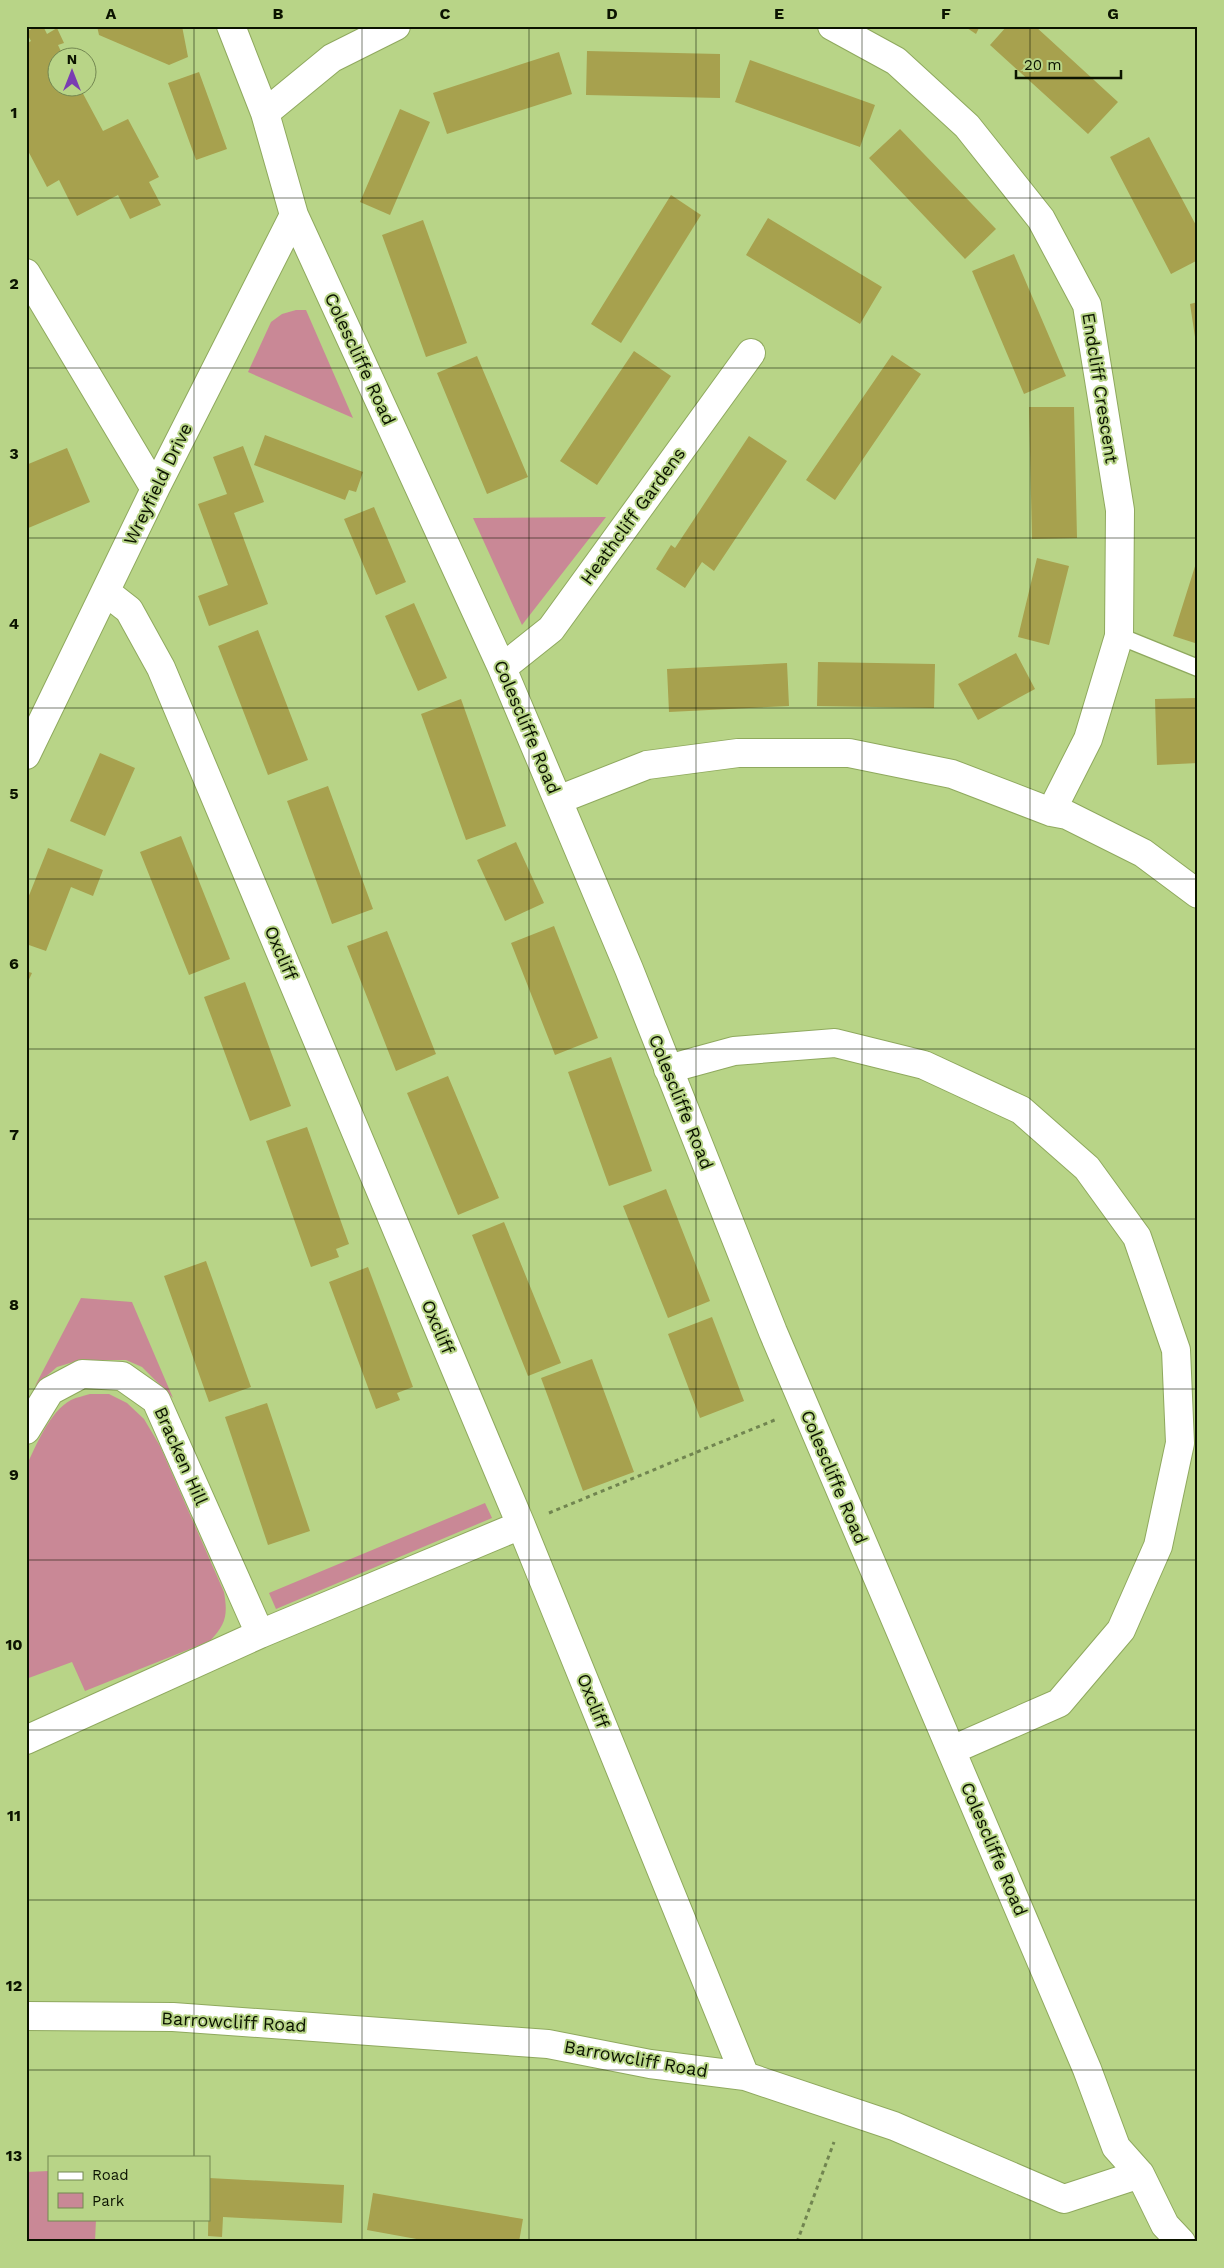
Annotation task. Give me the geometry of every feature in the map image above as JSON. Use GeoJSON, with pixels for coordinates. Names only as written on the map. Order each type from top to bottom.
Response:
{"type":"FeatureCollection","features":[{"type":"Feature","properties":{"kind":"street","name":"Colescliffe Road"},"geometry":{"type":"LineString","coordinates":[[231,26],[265,113],[294,215],[502,668],[668,1069],[804,1408],[1087,2069],[1116,2147],[1140,2174]]}},
{"type":"Feature","properties":{"kind":"street"},"geometry":{"type":"LineString","coordinates":[[265,113],[332,58],[396,26]]}},
{"type":"Feature","properties":{"kind":"street","name":"Endcliff Crescent"},"geometry":{"type":"LineString","coordinates":[[832,26],[896,61],[967,126],[1040,219],[1088,305],[1120,510],[1119,636],[1088,739],[1051,812]]}},
{"type":"Feature","properties":{"kind":"street","name":"Wreyfield Drive"},"geometry":{"type":"LineString","coordinates":[[26,755],[154,489],[294,215]]}},
{"type":"Feature","properties":{"kind":"street"},"geometry":{"type":"LineString","coordinates":[[26,273],[154,489]]}},
{"type":"Feature","properties":{"kind":"street","name":"Heathcliff Gardens"},"geometry":{"type":"LineString","coordinates":[[502,668],[552,629],[751,353]]}},
{"type":"Feature","properties":{"kind":"street","name":"Oxcliff"},"geometry":{"type":"LineString","coordinates":[[106,592],[129,610],[161,668],[521,1525],[745,2076]]}},
{"type":"Feature","properties":{"kind":"street"},"geometry":{"type":"LineString","coordinates":[[558,800],[647,765],[738,753],[849,753],[952,774],[1051,812],[1067,815],[1143,853],[1198,894]]}},
{"type":"Feature","properties":{"kind":"street"},"geometry":{"type":"LineString","coordinates":[[668,1069],[734,1051],[835,1043],[924,1065],[1021,1110],[1087,1168],[1138,1237],[1176,1350],[1180,1443],[1158,1546],[1121,1630],[1059,1703],[952,1750]]}},
{"type":"Feature","properties":{"kind":"street","name":"Bracken Hill"},"geometry":{"type":"LineString","coordinates":[[26,1430],[50,1391],[82,1374],[122,1376],[156,1400],[260,1634]]}},
{"type":"Feature","properties":{"kind":"street"},"geometry":{"type":"LineString","coordinates":[[26,1740],[260,1634],[521,1525]]}},
{"type":"Feature","properties":{"kind":"street","name":"Barrowcliff Road"},"geometry":{"type":"LineString","coordinates":[[26,2016],[173,2017],[548,2044],[650,2064],[745,2076],[894,2126],[1064,2199],[1140,2174]]}},
{"type":"Feature","properties":{"kind":"street"},"geometry":{"type":"LineString","coordinates":[[1140,2174],[1165,2225],[1181,2242]]}},
{"type":"Feature","properties":{"kind":"lane"},"geometry":{"type":"LineString","coordinates":[[1119,636],[1198,668]]}},
{"type":"Feature","properties":{"kind":"path"},"geometry":{"type":"LineString","coordinates":[[521,1525],[804,1408]]}},
{"type":"Feature","properties":{"kind":"path"},"geometry":{"type":"LineString","coordinates":[[797,2242],[834,2142]]}},
{"type":"Feature","properties":{"kind":"green space"},"geometry":{"type":"Polygon","coordinates":[[[296,310],[306,310],[353,418],[248,372],[271,322],[282,314],[296,310]]]}},
{"type":"Feature","properties":{"kind":"green space"},"geometry":{"type":"Polygon","coordinates":[[[606,517],[522,625],[473,518],[606,517]]]}},
{"type":"Feature","properties":{"kind":"green space"},"geometry":{"type":"Polygon","coordinates":[[[81,1298],[132,1302],[173,1398],[142,1367],[126,1360],[80,1360],[57,1367],[35,1386],[81,1298]]]}},
{"type":"Feature","properties":{"kind":"green space"},"geometry":{"type":"Polygon","coordinates":[[[90,1394],[109,1394],[127,1403],[144,1419],[160,1446],[224,1592],[226,1613],[223,1624],[210,1641],[85,1691],[72,1662],[26,1679],[26,1467],[44,1430],[63,1405],[78,1397],[90,1394]]]}},
{"type":"Feature","properties":{"kind":"green space"},"geometry":{"type":"Polygon","coordinates":[[[485,1503],[492,1518],[276,1609],[269,1593],[485,1503]]]}},
{"type":"Feature","properties":{"kind":"green space"},"geometry":{"type":"Polygon","coordinates":[[[48,2171],[48,2220],[96,2220],[95,2242],[26,2242],[26,2172],[48,2171]]]}},
{"type":"Feature","properties":{"kind":"building"},"geometry":{"type":"Polygon","coordinates":[[[37,26],[43,26],[47,34],[57,28],[64,43],[58,45],[59,48],[48,48],[48,98],[85,98],[103,131],[128,119],[159,177],[149,182],[161,205],[130,219],[118,195],[77,216],[59,180],[47,187],[26,147],[26,44],[31,41],[26,32],[37,26]]]}},
{"type":"Feature","properties":{"kind":"building"},"geometry":{"type":"Polygon","coordinates":[[[97,26],[160,26],[167,29],[182,26],[188,57],[169,65],[99,35],[97,26]]]}},
{"type":"Feature","properties":{"kind":"building"},"geometry":{"type":"Polygon","coordinates":[[[964,26],[980,26],[976,34],[964,26]]]}},
{"type":"Feature","properties":{"kind":"building"},"geometry":{"type":"Polygon","coordinates":[[[1007,26],[1035,26],[1118,102],[1088,134],[990,45],[1007,26]]]}},
{"type":"Feature","properties":{"kind":"building"},"geometry":{"type":"Polygon","coordinates":[[[587,51],[720,54],[720,98],[586,95],[587,51]]]}},
{"type":"Feature","properties":{"kind":"building"},"geometry":{"type":"Polygon","coordinates":[[[559,52],[572,94],[447,134],[433,93],[559,52]]]}},
{"type":"Feature","properties":{"kind":"building"},"geometry":{"type":"Polygon","coordinates":[[[750,60],[875,105],[860,147],[735,102],[750,60]]]}},
{"type":"Feature","properties":{"kind":"building"},"geometry":{"type":"Polygon","coordinates":[[[199,72],[227,149],[196,160],[168,83],[199,72]]]}},
{"type":"Feature","properties":{"kind":"building"},"geometry":{"type":"Polygon","coordinates":[[[400,109],[430,122],[390,215],[360,202],[400,109]]]}},
{"type":"Feature","properties":{"kind":"building"},"geometry":{"type":"Polygon","coordinates":[[[900,129],[996,229],[965,259],[869,158],[900,129]]]}},
{"type":"Feature","properties":{"kind":"building"},"geometry":{"type":"Polygon","coordinates":[[[1149,137],[1198,229],[1198,260],[1171,274],[1110,157],[1149,137]]]}},
{"type":"Feature","properties":{"kind":"building"},"geometry":{"type":"Polygon","coordinates":[[[671,195],[701,215],[621,343],[591,324],[671,195]]]}},
{"type":"Feature","properties":{"kind":"building"},"geometry":{"type":"Polygon","coordinates":[[[768,218],[882,287],[860,324],[746,255],[768,218]]]}},
{"type":"Feature","properties":{"kind":"building"},"geometry":{"type":"Polygon","coordinates":[[[423,220],[467,343],[426,357],[382,235],[423,220]]]}},
{"type":"Feature","properties":{"kind":"building"},"geometry":{"type":"Polygon","coordinates":[[[1014,254],[1066,376],[1024,394],[972,271],[1014,254]]]}},
{"type":"Feature","properties":{"kind":"building"},"geometry":{"type":"Polygon","coordinates":[[[1198,302],[1198,350],[1197,350],[1190,304],[1198,302]]]}},
{"type":"Feature","properties":{"kind":"building"},"geometry":{"type":"Polygon","coordinates":[[[634,351],[671,376],[597,485],[560,461],[634,351]]]}},
{"type":"Feature","properties":{"kind":"building"},"geometry":{"type":"Polygon","coordinates":[[[892,355],[921,374],[835,500],[806,480],[892,355]]]}},
{"type":"Feature","properties":{"kind":"building"},"geometry":{"type":"Polygon","coordinates":[[[477,356],[528,477],[487,494],[437,373],[477,356]]]}},
{"type":"Feature","properties":{"kind":"building"},"geometry":{"type":"Polygon","coordinates":[[[1029,407],[1074,407],[1077,538],[1032,539],[1029,407]]]}},
{"type":"Feature","properties":{"kind":"building"},"geometry":{"type":"Polygon","coordinates":[[[265,435],[363,472],[356,492],[349,490],[345,500],[254,465],[265,435]]]}},
{"type":"Feature","properties":{"kind":"building"},"geometry":{"type":"Polygon","coordinates":[[[749,436],[787,461],[714,571],[702,562],[685,588],[656,569],[671,545],[675,548],[749,436]]]}},
{"type":"Feature","properties":{"kind":"building"},"geometry":{"type":"Polygon","coordinates":[[[243,446],[264,502],[234,513],[268,604],[209,626],[198,596],[228,585],[198,504],[227,494],[213,457],[243,446]]]}},
{"type":"Feature","properties":{"kind":"building"},"geometry":{"type":"Polygon","coordinates":[[[67,448],[90,502],[26,529],[26,465],[67,448]]]}},
{"type":"Feature","properties":{"kind":"building"},"geometry":{"type":"Polygon","coordinates":[[[374,507],[406,582],[376,595],[344,519],[374,507]]]}},
{"type":"Feature","properties":{"kind":"building"},"geometry":{"type":"Polygon","coordinates":[[[1037,558],[1069,566],[1049,645],[1018,637],[1037,558]]]}},
{"type":"Feature","properties":{"kind":"building"},"geometry":{"type":"Polygon","coordinates":[[[1198,560],[1198,644],[1173,636],[1198,560]]]}},
{"type":"Feature","properties":{"kind":"building"},"geometry":{"type":"Polygon","coordinates":[[[414,603],[447,678],[418,691],[385,616],[414,603]]]}},
{"type":"Feature","properties":{"kind":"building"},"geometry":{"type":"Polygon","coordinates":[[[258,630],[308,760],[268,775],[218,646],[258,630]]]}},
{"type":"Feature","properties":{"kind":"building"},"geometry":{"type":"Polygon","coordinates":[[[1016,653],[1035,689],[978,720],[958,684],[1016,653]]]}},
{"type":"Feature","properties":{"kind":"building"},"geometry":{"type":"Polygon","coordinates":[[[818,662],[935,664],[934,708],[817,706],[818,662]]]}},
{"type":"Feature","properties":{"kind":"building"},"geometry":{"type":"Polygon","coordinates":[[[787,663],[789,706],[669,712],[667,669],[787,663]]]}},
{"type":"Feature","properties":{"kind":"building"},"geometry":{"type":"Polygon","coordinates":[[[1197,698],[1198,763],[1157,765],[1155,699],[1197,698]]]}},
{"type":"Feature","properties":{"kind":"building"},"geometry":{"type":"Polygon","coordinates":[[[461,699],[506,826],[466,840],[421,714],[461,699]]]}},
{"type":"Feature","properties":{"kind":"building"},"geometry":{"type":"Polygon","coordinates":[[[100,753],[135,768],[105,836],[70,821],[100,753]]]}},
{"type":"Feature","properties":{"kind":"building"},"geometry":{"type":"Polygon","coordinates":[[[328,786],[373,909],[332,924],[287,801],[328,786]]]}},
{"type":"Feature","properties":{"kind":"building"},"geometry":{"type":"Polygon","coordinates":[[[181,836],[230,959],[189,975],[140,852],[181,836]]]}},
{"type":"Feature","properties":{"kind":"building"},"geometry":{"type":"Polygon","coordinates":[[[516,842],[544,903],[505,921],[477,860],[516,842]]]}},
{"type":"Feature","properties":{"kind":"building"},"geometry":{"type":"Polygon","coordinates":[[[48,848],[103,870],[93,896],[71,887],[46,951],[26,944],[26,903],[48,848]]]}},
{"type":"Feature","properties":{"kind":"building"},"geometry":{"type":"Polygon","coordinates":[[[554,926],[598,1038],[555,1055],[511,943],[554,926]]]}},
{"type":"Feature","properties":{"kind":"building"},"geometry":{"type":"Polygon","coordinates":[[[387,931],[436,1054],[396,1071],[347,946],[387,931]]]}},
{"type":"Feature","properties":{"kind":"building"},"geometry":{"type":"Polygon","coordinates":[[[26,971],[32,973],[26,986],[26,971]]]}},
{"type":"Feature","properties":{"kind":"building"},"geometry":{"type":"Polygon","coordinates":[[[245,982],[291,1106],[250,1121],[204,997],[245,982]]]}},
{"type":"Feature","properties":{"kind":"building"},"geometry":{"type":"Polygon","coordinates":[[[611,1057],[652,1171],[609,1186],[568,1072],[611,1057]]]}},
{"type":"Feature","properties":{"kind":"building"},"geometry":{"type":"Polygon","coordinates":[[[448,1076],[499,1198],[458,1215],[407,1093],[448,1076]]]}},
{"type":"Feature","properties":{"kind":"building"},"geometry":{"type":"Polygon","coordinates":[[[307,1127],[349,1244],[336,1249],[339,1257],[311,1267],[266,1141],[307,1127]]]}},
{"type":"Feature","properties":{"kind":"building"},"geometry":{"type":"Polygon","coordinates":[[[666,1189],[710,1301],[668,1318],[623,1206],[666,1189]]]}},
{"type":"Feature","properties":{"kind":"building"},"geometry":{"type":"Polygon","coordinates":[[[504,1222],[561,1363],[528,1376],[472,1235],[504,1222]]]}},
{"type":"Feature","properties":{"kind":"building"},"geometry":{"type":"Polygon","coordinates":[[[206,1261],[251,1387],[209,1402],[164,1276],[206,1261]]]}},
{"type":"Feature","properties":{"kind":"building"},"geometry":{"type":"Polygon","coordinates":[[[368,1267],[413,1387],[397,1393],[400,1400],[376,1409],[329,1282],[368,1267]]]}},
{"type":"Feature","properties":{"kind":"building"},"geometry":{"type":"Polygon","coordinates":[[[712,1317],[744,1401],[700,1418],[668,1334],[712,1317]]]}},
{"type":"Feature","properties":{"kind":"building"},"geometry":{"type":"Polygon","coordinates":[[[592,1359],[634,1472],[583,1491],[541,1378],[592,1359]]]}},
{"type":"Feature","properties":{"kind":"building"},"geometry":{"type":"Polygon","coordinates":[[[267,1403],[310,1531],[268,1545],[225,1417],[267,1403]]]}},
{"type":"Feature","properties":{"kind":"building"},"geometry":{"type":"Polygon","coordinates":[[[210,2178],[344,2185],[342,2223],[223,2217],[222,2237],[208,2236],[210,2178]]]}},
{"type":"Feature","properties":{"kind":"building"},"geometry":{"type":"Polygon","coordinates":[[[373,2193],[523,2219],[519,2242],[433,2242],[367,2230],[373,2193]]]}}]}
